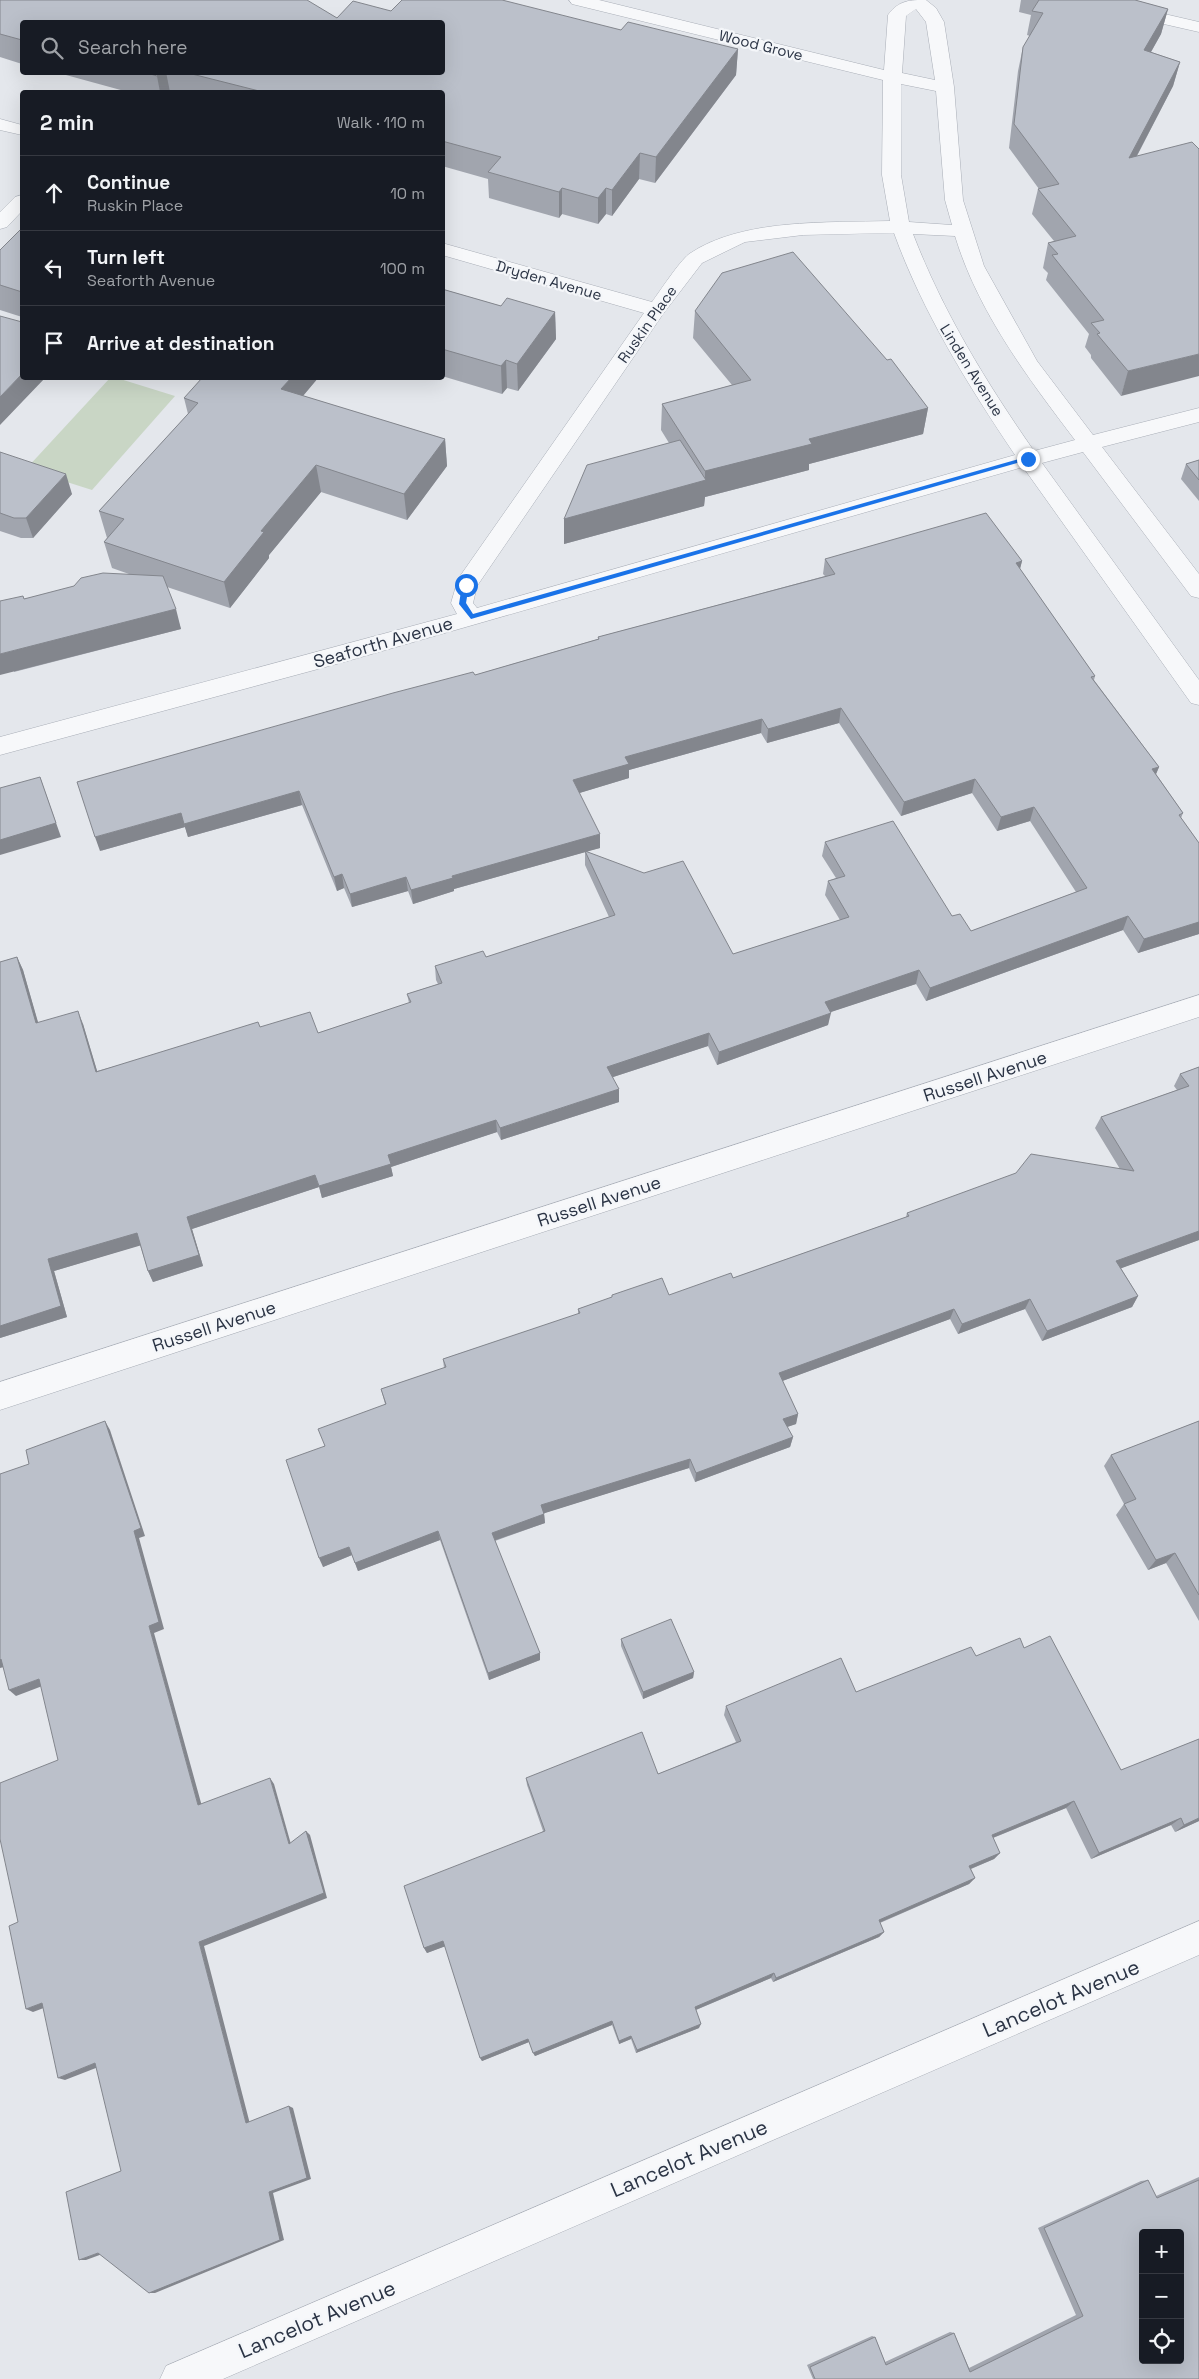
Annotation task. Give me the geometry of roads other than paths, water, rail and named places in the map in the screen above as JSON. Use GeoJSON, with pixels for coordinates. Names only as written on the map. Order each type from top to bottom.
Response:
{"type":"FeatureCollection","features":[{"type":"Feature","properties":{"kind":"street","name":"Wood Grove"},"geometry":{"type":"LineString","coordinates":[[578,0],[892,77],[945,87]]}},
{"type":"Feature","properties":{"kind":"street","name":"Linden Avenue"},"geometry":{"type":"LineString","coordinates":[[1199,590],[1028,364],[974,266],[954,200],[945,87],[935,22],[930,12],[916,0],[904,8],[897,16],[892,77],[891,155],[894,198],[900,227],[929,297],[959,354],[1028,459],[1199,697]]}},
{"type":"Feature","properties":{"kind":"street"},"geometry":{"type":"LineString","coordinates":[[1082,0],[1199,26]]}},
{"type":"Feature","properties":{"kind":"street"},"geometry":{"type":"LineString","coordinates":[[0,124],[20,129]]}},
{"type":"Feature","properties":{"kind":"street"},"geometry":{"type":"LineString","coordinates":[[0,223],[20,203]]}},
{"type":"Feature","properties":{"kind":"street","name":"Ruskin Place"},"geometry":{"type":"LineString","coordinates":[[471,617],[462,604],[466,585],[656,310],[695,258],[741,237],[803,229],[900,227],[962,231]]}},
{"type":"Feature","properties":{"kind":"street","name":"Dryden Avenue"},"geometry":{"type":"LineString","coordinates":[[445,250],[656,310]]}},
{"type":"Feature","properties":{"kind":"street","name":"Seaforth Avenue"},"geometry":{"type":"LineString","coordinates":[[0,746],[344,654],[1088,442],[1199,415]]}},
{"type":"Feature","properties":{"kind":"street","name":"Russell Avenue"},"geometry":{"type":"LineString","coordinates":[[0,1396],[1199,1006]]}},
{"type":"Feature","properties":{"kind":"street","name":"Lancelot Avenue"},"geometry":{"type":"LineString","coordinates":[[179,2379],[1199,1938]]}}]}
